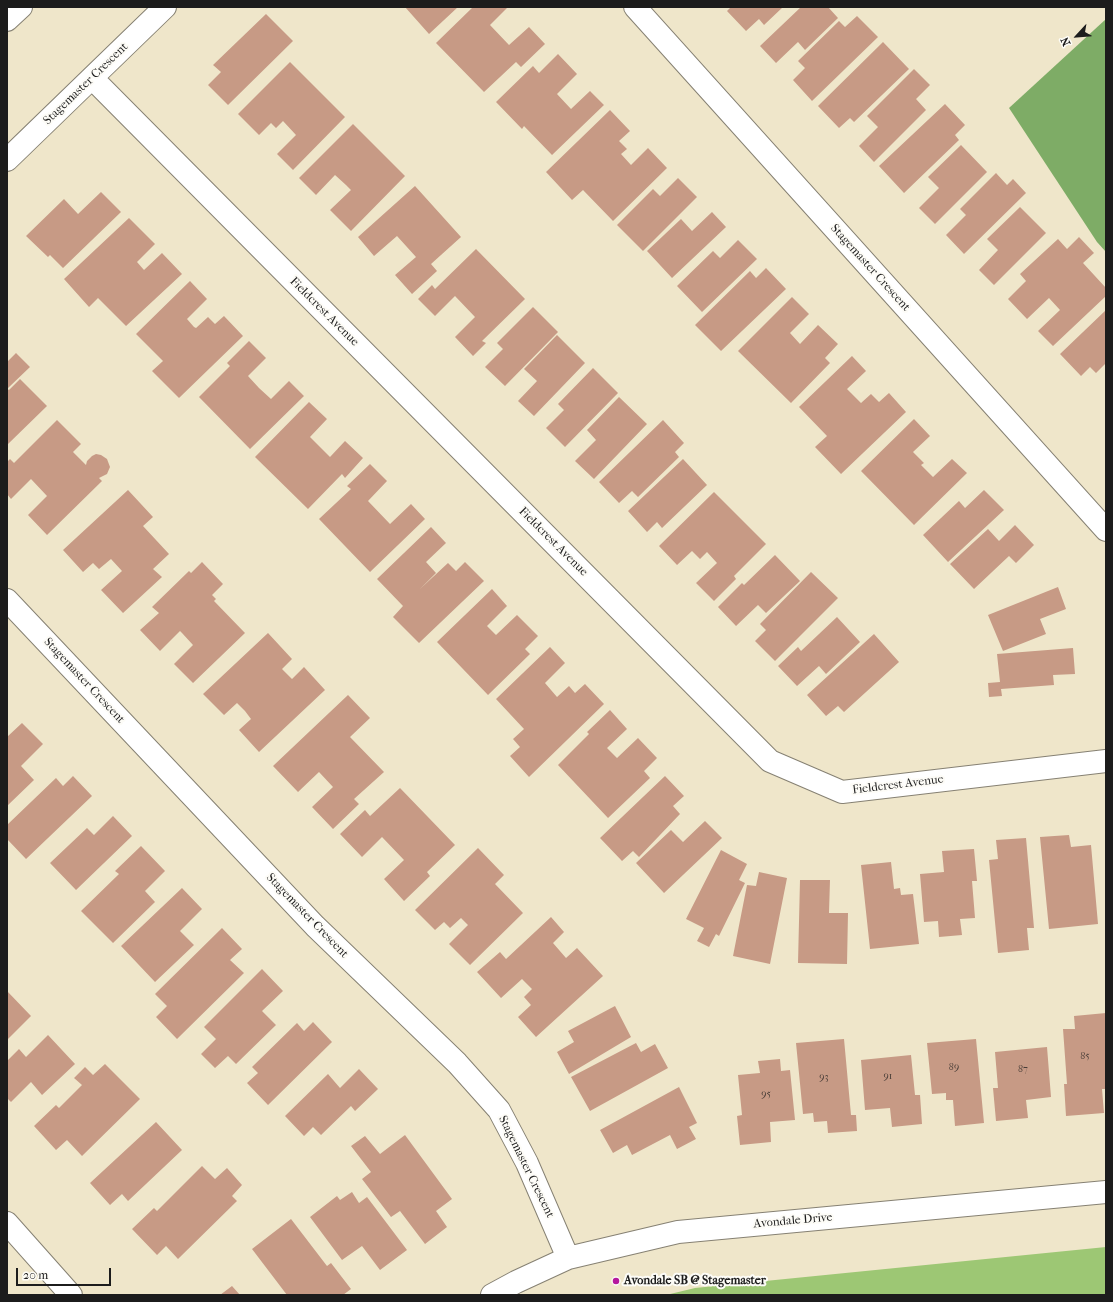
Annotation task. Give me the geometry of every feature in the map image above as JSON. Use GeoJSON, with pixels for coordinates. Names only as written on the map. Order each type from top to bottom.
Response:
{"type":"FeatureCollection","features":[{"type":"Feature","properties":{"kind":"street"},"geometry":{"type":"LineString","coordinates":[[7,20],[21,7]]}},
{"type":"Feature","properties":{"kind":"street","name":"Stagemaster Crescent"},"geometry":{"type":"LineString","coordinates":[[7,160],[165,7]]}},
{"type":"Feature","properties":{"kind":"street","name":"Stagemaster Crescent"},"geometry":{"type":"LineString","coordinates":[[635,7],[1106,530]]}},
{"type":"Feature","properties":{"kind":"street","name":"Fieldcrest Avenue"},"geometry":{"type":"LineString","coordinates":[[93,78],[770,761],[842,792],[1106,761]]}},
{"type":"Feature","properties":{"kind":"street","name":"Stagemaster Crescent"},"geometry":{"type":"LineString","coordinates":[[7,600],[316,926],[457,1064],[499,1110],[527,1163],[568,1258]]}},
{"type":"Feature","properties":{"kind":"street","name":"Avondale Drive"},"geometry":{"type":"LineString","coordinates":[[492,1295],[568,1258],[678,1232],[1106,1192]]}},
{"type":"Feature","properties":{"kind":"street"},"geometry":{"type":"LineString","coordinates":[[7,1223],[71,1295]]}},
{"type":"Feature","properties":{"kind":"green space"},"geometry":{"type":"Polygon","coordinates":[[[1106,19],[1106,252],[1097,242],[1009,108],[1106,19]]]}},
{"type":"Feature","properties":{"kind":"green space"},"geometry":{"type":"Polygon","coordinates":[[[1106,1247],[1106,1295],[666,1295],[695,1288],[1106,1247]]]}},
{"type":"Feature","properties":{"kind":"building"},"geometry":{"type":"Polygon","coordinates":[[[405,7],[458,7],[429,34],[405,7]]]}},
{"type":"Feature","properties":{"kind":"building"},"geometry":{"type":"Polygon","coordinates":[[[473,7],[508,7],[490,25],[509,45],[529,27],[545,44],[521,67],[516,62],[484,92],[436,43],[473,7]]]}},
{"type":"Feature","properties":{"kind":"building"},"geometry":{"type":"Polygon","coordinates":[[[731,7],[783,7],[764,25],[759,19],[746,31],[727,11],[731,7]]]}},
{"type":"Feature","properties":{"kind":"building"},"geometry":{"type":"Polygon","coordinates":[[[801,7],[828,7],[838,18],[805,50],[798,42],[776,63],[760,46],[801,7]]]}},
{"type":"Feature","properties":{"kind":"building"},"geometry":{"type":"Polygon","coordinates":[[[266,14],[293,41],[228,105],[208,85],[221,72],[213,65],[266,14]]]}},
{"type":"Feature","properties":{"kind":"building"},"geometry":{"type":"Polygon","coordinates":[[[857,16],[878,37],[812,101],[793,80],[805,68],[798,61],[839,21],[845,27],[857,16]]]}},
{"type":"Feature","properties":{"kind":"building"},"geometry":{"type":"Polygon","coordinates":[[[883,42],[909,69],[854,122],[850,118],[839,128],[818,106],[883,42]]]}},
{"type":"Feature","properties":{"kind":"building"},"geometry":{"type":"Polygon","coordinates":[[[558,54],[577,74],[557,94],[571,109],[590,91],[604,105],[552,155],[524,126],[522,129],[496,102],[533,66],[539,73],[558,54]]]}},
{"type":"Feature","properties":{"kind":"building"},"geometry":{"type":"Polygon","coordinates":[[[290,62],[345,117],[293,170],[277,154],[296,135],[283,121],[276,128],[271,123],[259,135],[238,114],[290,62]]]}},
{"type":"Feature","properties":{"kind":"building"},"geometry":{"type":"Polygon","coordinates":[[[914,69],[930,85],[916,99],[926,110],[874,162],[859,146],[878,127],[867,116],[914,69]]]}},
{"type":"Feature","properties":{"kind":"building"},"geometry":{"type":"Polygon","coordinates":[[[945,104],[965,125],[955,135],[959,140],[904,193],[879,166],[945,104]]]}},
{"type":"Feature","properties":{"kind":"building"},"geometry":{"type":"Polygon","coordinates":[[[610,110],[630,131],[619,141],[627,149],[621,154],[631,165],[648,148],[667,168],[613,221],[583,190],[572,200],[546,172],[610,110]]]}},
{"type":"Feature","properties":{"kind":"building"},"geometry":{"type":"Polygon","coordinates":[[[353,124],[405,176],[351,231],[330,210],[351,190],[335,175],[316,195],[299,178],[353,124]]]}},
{"type":"Feature","properties":{"kind":"building"},"geometry":{"type":"Polygon","coordinates":[[[961,145],[987,172],[935,224],[919,208],[939,188],[928,177],[961,145]]]}},
{"type":"Feature","properties":{"kind":"building"},"geometry":{"type":"Polygon","coordinates":[[[996,173],[1007,185],[1013,179],[1026,193],[964,254],[946,235],[966,215],[960,209],[996,173]]]}},
{"type":"Feature","properties":{"kind":"building"},"geometry":{"type":"Polygon","coordinates":[[[678,178],[697,197],[643,251],[617,225],[653,189],[660,196],[678,178]]]}},
{"type":"Feature","properties":{"kind":"building"},"geometry":{"type":"Polygon","coordinates":[[[415,186],[461,237],[431,264],[437,271],[412,294],[395,275],[416,257],[397,236],[374,256],[358,237],[415,186]]]}},
{"type":"Feature","properties":{"kind":"building"},"geometry":{"type":"Polygon","coordinates":[[[101,192],[121,212],[63,268],[50,255],[48,257],[26,236],[64,199],[78,214],[101,192]]]}},
{"type":"Feature","properties":{"kind":"building"},"geometry":{"type":"Polygon","coordinates":[[[1020,207],[1046,233],[994,285],[979,270],[998,250],[987,239],[1020,207]]]}},
{"type":"Feature","properties":{"kind":"building"},"geometry":{"type":"Polygon","coordinates":[[[712,212],[726,227],[672,278],[647,251],[681,219],[692,231],[712,212]]]}},
{"type":"Feature","properties":{"kind":"building"},"geometry":{"type":"Polygon","coordinates":[[[129,218],[155,244],[137,262],[144,270],[162,253],[182,274],[126,326],[98,298],[89,307],[64,279],[129,218]]]}},
{"type":"Feature","properties":{"kind":"building"},"geometry":{"type":"Polygon","coordinates":[[[1079,237],[1094,253],[1083,263],[1106,288],[1106,296],[1053,346],[1038,331],[1060,310],[1049,298],[1027,319],[1008,299],[1026,281],[1020,274],[1058,239],[1067,249],[1079,237]]]}},
{"type":"Feature","properties":{"kind":"building"},"geometry":{"type":"Polygon","coordinates":[[[738,240],[757,259],[702,312],[677,286],[713,251],[720,258],[738,240]]]}},
{"type":"Feature","properties":{"kind":"building"},"geometry":{"type":"Polygon","coordinates":[[[476,249],[525,299],[482,341],[486,343],[473,356],[455,337],[475,317],[455,296],[435,316],[418,299],[432,285],[435,289],[476,249]]]}},
{"type":"Feature","properties":{"kind":"building"},"geometry":{"type":"Polygon","coordinates":[[[766,268],[786,289],[721,351],[695,325],[750,271],[756,278],[766,268]]]}},
{"type":"Feature","properties":{"kind":"building"},"geometry":{"type":"Polygon","coordinates":[[[190,281],[207,299],[187,319],[194,327],[196,328],[208,317],[215,324],[224,316],[243,336],[179,398],[152,371],[163,361],[136,334],[190,281]]]}},
{"type":"Feature","properties":{"kind":"building"},"geometry":{"type":"Polygon","coordinates":[[[792,297],[809,314],[790,333],[800,344],[818,325],[838,344],[825,358],[830,363],[791,403],[738,351],[792,297]]]}},
{"type":"Feature","properties":{"kind":"building"},"geometry":{"type":"Polygon","coordinates":[[[533,307],[558,332],[505,386],[485,367],[503,349],[497,343],[533,307]]]}},
{"type":"Feature","properties":{"kind":"building"},"geometry":{"type":"Polygon","coordinates":[[[1106,310],[1106,363],[1096,373],[1090,367],[1081,376],[1060,354],[1106,310]]]}},
{"type":"Feature","properties":{"kind":"building"},"geometry":{"type":"Polygon","coordinates":[[[557,335],[585,363],[534,416],[518,401],[537,381],[524,369],[557,335]]]}},
{"type":"Feature","properties":{"kind":"building"},"geometry":{"type":"Polygon","coordinates":[[[249,341],[266,358],[248,376],[259,388],[271,399],[289,381],[304,396],[250,449],[199,397],[230,366],[227,363],[249,341]]]}},
{"type":"Feature","properties":{"kind":"building"},"geometry":{"type":"Polygon","coordinates":[[[16,353],[30,367],[7,389],[7,362],[16,353]]]}},
{"type":"Feature","properties":{"kind":"building"},"geometry":{"type":"Polygon","coordinates":[[[852,356],[866,371],[847,389],[861,403],[871,394],[879,402],[889,393],[906,412],[841,474],[815,447],[827,436],[799,407],[852,356]]]}},
{"type":"Feature","properties":{"kind":"building"},"geometry":{"type":"Polygon","coordinates":[[[593,368],[618,393],[565,447],[546,428],[564,410],[558,404],[593,368]]]}},
{"type":"Feature","properties":{"kind":"building"},"geometry":{"type":"Polygon","coordinates":[[[20,379],[47,406],[7,445],[7,389],[9,390],[20,379]]]}},
{"type":"Feature","properties":{"kind":"building"},"geometry":{"type":"Polygon","coordinates":[[[619,397],[647,424],[594,479],[575,461],[596,440],[587,430],[619,397]]]}},
{"type":"Feature","properties":{"kind":"building"},"geometry":{"type":"Polygon","coordinates":[[[309,402],[327,419],[310,437],[330,457],[345,441],[363,458],[345,478],[342,474],[308,509],[255,457],[309,402]]]}},
{"type":"Feature","properties":{"kind":"building"},"geometry":{"type":"Polygon","coordinates":[[[914,419],[930,436],[913,452],[924,463],[921,465],[933,477],[952,459],[967,473],[914,525],[861,471],[914,419]]]}},
{"type":"Feature","properties":{"kind":"building"},"geometry":{"type":"Polygon","coordinates":[[[57,420],[81,444],[73,452],[86,465],[87,461],[96,454],[107,459],[110,467],[107,474],[99,478],[102,481],[47,535],[28,515],[47,496],[31,479],[11,499],[7,494],[7,462],[10,459],[14,463],[57,420]]]}},
{"type":"Feature","properties":{"kind":"building"},"geometry":{"type":"Polygon","coordinates":[[[663,420],[684,443],[675,452],[679,457],[638,497],[632,491],[619,503],[599,482],[663,420]]]}},
{"type":"Feature","properties":{"kind":"building"},"geometry":{"type":"Polygon","coordinates":[[[683,459],[707,485],[662,528],[657,522],[647,532],[628,511],[683,459]]]}},
{"type":"Feature","properties":{"kind":"building"},"geometry":{"type":"Polygon","coordinates":[[[370,464],[387,481],[368,501],[390,524],[411,504],[425,519],[370,572],[319,519],[351,489],[347,486],[370,464]]]}},
{"type":"Feature","properties":{"kind":"building"},"geometry":{"type":"Polygon","coordinates":[[[128,490],[153,517],[143,526],[169,554],[153,569],[162,577],[123,613],[101,590],[122,571],[111,559],[99,569],[93,563],[83,572],[63,550],[128,490]]]}},
{"type":"Feature","properties":{"kind":"building"},"geometry":{"type":"Polygon","coordinates":[[[984,490],[1004,510],[948,562],[923,535],[959,501],[965,508],[984,490]]]}},
{"type":"Feature","properties":{"kind":"building"},"geometry":{"type":"Polygon","coordinates":[[[714,492],[766,544],[734,576],[736,579],[714,601],[696,583],[717,563],[707,552],[700,559],[692,551],[677,565],[659,546],[714,492]]]}},
{"type":"Feature","properties":{"kind":"building"},"geometry":{"type":"Polygon","coordinates":[[[1015,525],[1034,545],[1016,563],[1009,556],[974,589],[950,564],[988,529],[999,541],[1015,525]]]}},
{"type":"Feature","properties":{"kind":"building"},"geometry":{"type":"Polygon","coordinates":[[[431,527],[446,543],[426,562],[436,573],[420,589],[448,563],[456,571],[465,562],[484,581],[419,643],[393,617],[403,606],[377,579],[431,527]]]}},
{"type":"Feature","properties":{"kind":"building"},"geometry":{"type":"Polygon","coordinates":[[[775,555],[800,581],[766,613],[758,605],[736,626],[718,607],[742,583],[744,585],[775,555]]]}},
{"type":"Feature","properties":{"kind":"building"},"geometry":{"type":"Polygon","coordinates":[[[202,562],[223,584],[212,595],[216,599],[214,601],[245,633],[193,683],[174,664],[193,645],[180,631],[160,651],[140,630],[159,613],[152,607],[189,571],[191,573],[202,562]]]}},
{"type":"Feature","properties":{"kind":"building"},"geometry":{"type":"Polygon","coordinates":[[[811,572],[838,598],[775,661],[755,641],[766,630],[760,624],[811,572]]]}},
{"type":"Feature","properties":{"kind":"building"},"geometry":{"type":"Polygon","coordinates":[[[1058,587],[1066,609],[1040,619],[1046,634],[1003,651],[988,615],[1058,587]]]}},
{"type":"Feature","properties":{"kind":"building"},"geometry":{"type":"Polygon","coordinates":[[[492,589],[507,606],[487,626],[496,635],[517,615],[538,636],[525,649],[530,654],[488,695],[437,642],[492,589]]]}},
{"type":"Feature","properties":{"kind":"building"},"geometry":{"type":"Polygon","coordinates":[[[837,617],[860,642],[826,674],[819,666],[797,686],[778,666],[798,647],[801,651],[837,617]]]}},
{"type":"Feature","properties":{"kind":"building"},"geometry":{"type":"Polygon","coordinates":[[[268,633],[292,659],[282,669],[292,679],[304,667],[325,690],[259,752],[239,730],[251,719],[245,711],[237,703],[224,715],[203,694],[268,633]]]}},
{"type":"Feature","properties":{"kind":"building"},"geometry":{"type":"Polygon","coordinates":[[[874,634],[899,662],[844,712],[838,706],[826,716],[807,695],[874,634]]]}},
{"type":"Feature","properties":{"kind":"building"},"geometry":{"type":"Polygon","coordinates":[[[550,647],[565,663],[545,683],[557,697],[569,686],[575,693],[585,684],[604,704],[529,777],[510,756],[520,747],[513,739],[524,729],[496,699],[550,647]]]}},
{"type":"Feature","properties":{"kind":"building"},"geometry":{"type":"Polygon","coordinates":[[[1073,648],[1075,674],[1053,675],[1054,685],[1001,689],[1002,696],[989,697],[988,683],[1000,682],[997,654],[1073,648]]]}},
{"type":"Feature","properties":{"kind":"building"},"geometry":{"type":"Polygon","coordinates":[[[348,695],[370,718],[350,737],[384,772],[354,799],[359,804],[333,829],[312,807],[333,787],[319,772],[298,792],[273,766],[348,695]]]}},
{"type":"Feature","properties":{"kind":"building"},"geometry":{"type":"Polygon","coordinates":[[[610,710],[627,729],[607,748],[617,758],[638,738],[657,758],[644,771],[650,778],[608,818],[558,765],[589,734],[587,732],[610,710]]]}},
{"type":"Feature","properties":{"kind":"building"},"geometry":{"type":"Polygon","coordinates":[[[22,723],[43,744],[21,766],[34,780],[7,806],[7,737],[22,723]]]}},
{"type":"Feature","properties":{"kind":"building"},"geometry":{"type":"Polygon","coordinates":[[[73,776],[92,796],[26,859],[7,839],[7,825],[56,778],[63,786],[73,776]]]}},
{"type":"Feature","properties":{"kind":"building"},"geometry":{"type":"Polygon","coordinates":[[[665,776],[684,796],[673,806],[680,814],[639,857],[633,851],[622,861],[600,838],[665,776]]]}},
{"type":"Feature","properties":{"kind":"building"},"geometry":{"type":"Polygon","coordinates":[[[400,788],[455,845],[427,872],[430,876],[404,901],[384,879],[404,860],[382,837],[362,857],[340,834],[365,810],[370,816],[400,788]]]}},
{"type":"Feature","properties":{"kind":"building"},"geometry":{"type":"Polygon","coordinates":[[[113,816],[132,836],[76,890],[50,863],[87,828],[94,835],[113,816]]]}},
{"type":"Feature","properties":{"kind":"building"},"geometry":{"type":"Polygon","coordinates":[[[705,821],[722,838],[664,893],[636,863],[671,830],[683,842],[705,821]]]}},
{"type":"Feature","properties":{"kind":"building"},"geometry":{"type":"Polygon","coordinates":[[[1069,835],[1071,847],[1091,845],[1098,924],[1049,929],[1040,837],[1069,835]]]}},
{"type":"Feature","properties":{"kind":"building"},"geometry":{"type":"Polygon","coordinates":[[[1026,838],[1034,928],[1027,928],[1029,950],[998,953],[989,860],[998,859],[996,840],[1026,838]]]}},
{"type":"Feature","properties":{"kind":"building"},"geometry":{"type":"Polygon","coordinates":[[[141,846],[165,871],[145,891],[155,902],[113,943],[81,911],[119,874],[115,871],[141,846]]]}},
{"type":"Feature","properties":{"kind":"building"},"geometry":{"type":"Polygon","coordinates":[[[478,848],[504,875],[495,884],[523,913],[470,965],[449,944],[468,925],[461,918],[450,928],[444,922],[435,930],[415,910],[478,848]]]}},
{"type":"Feature","properties":{"kind":"building"},"geometry":{"type":"Polygon","coordinates":[[[974,849],[977,881],[972,881],[975,918],[960,919],[962,935],[939,937],[938,921],[924,922],[920,874],[944,872],[942,851],[974,849]]]}},
{"type":"Feature","properties":{"kind":"building"},"geometry":{"type":"Polygon","coordinates":[[[721,850],[747,864],[739,880],[745,883],[719,936],[716,934],[709,947],[697,941],[704,928],[686,919],[721,850]]]}},
{"type":"Feature","properties":{"kind":"building"},"geometry":{"type":"Polygon","coordinates":[[[891,862],[894,889],[900,888],[901,895],[913,894],[919,944],[870,949],[861,865],[891,862]]]}},
{"type":"Feature","properties":{"kind":"building"},"geometry":{"type":"Polygon","coordinates":[[[759,872],[787,878],[770,964],[733,956],[747,885],[756,886],[759,872]]]}},
{"type":"Feature","properties":{"kind":"building"},"geometry":{"type":"Polygon","coordinates":[[[800,880],[830,880],[829,913],[848,913],[847,964],[798,963],[800,880]]]}},
{"type":"Feature","properties":{"kind":"building"},"geometry":{"type":"Polygon","coordinates":[[[182,888],[202,909],[180,931],[194,945],[155,982],[121,946],[182,888]]]}},
{"type":"Feature","properties":{"kind":"building"},"geometry":{"type":"Polygon","coordinates":[[[551,917],[564,932],[553,943],[566,958],[577,948],[603,976],[536,1037],[518,1017],[531,1005],[524,997],[532,989],[522,979],[501,998],[477,972],[500,952],[506,959],[551,917]]]}},
{"type":"Feature","properties":{"kind":"building"},"geometry":{"type":"Polygon","coordinates":[[[222,928],[242,949],[230,960],[244,973],[177,1039],[156,1017],[167,1006],[155,994],[222,928]]]}},
{"type":"Feature","properties":{"kind":"building"},"geometry":{"type":"Polygon","coordinates":[[[262,969],[283,991],[262,1011],[276,1025],[236,1064],[228,1056],[215,1068],[201,1054],[216,1039],[204,1027],[262,969]]]}},
{"type":"Feature","properties":{"kind":"building"},"geometry":{"type":"Polygon","coordinates":[[[7,991],[31,1016],[7,1040],[7,991]]]}},
{"type":"Feature","properties":{"kind":"building"},"geometry":{"type":"Polygon","coordinates":[[[615,1006],[631,1037],[569,1074],[557,1052],[574,1042],[568,1031],[615,1006]]]}},
{"type":"Feature","properties":{"kind":"building"},"geometry":{"type":"Polygon","coordinates":[[[1106,1013],[1106,1089],[1102,1089],[1104,1113],[1066,1116],[1064,1084],[1067,1084],[1063,1029],[1075,1029],[1074,1016],[1106,1013]]]}},
{"type":"Feature","properties":{"kind":"building"},"geometry":{"type":"Polygon","coordinates":[[[313,1022],[332,1042],[268,1105],[247,1083],[258,1073],[252,1067],[297,1023],[304,1031],[313,1022]]]}},
{"type":"Feature","properties":{"kind":"building"},"geometry":{"type":"Polygon","coordinates":[[[48,1035],[75,1064],[42,1095],[31,1082],[11,1102],[7,1098],[7,1061],[19,1049],[26,1057],[48,1035]]]}},
{"type":"Feature","properties":{"kind":"building"},"geometry":{"type":"Polygon","coordinates":[[[844,1039],[851,1115],[856,1115],[857,1131],[828,1133],[827,1121],[814,1122],[813,1113],[803,1114],[796,1043],[844,1039]]]}},
{"type":"Feature","properties":{"kind":"building"},"geometry":{"type":"Polygon","coordinates":[[[976,1039],[984,1123],[955,1126],[953,1100],[946,1100],[946,1093],[932,1094],[927,1043],[976,1039]]]}},
{"type":"Feature","properties":{"kind":"building"},"geometry":{"type":"Polygon","coordinates":[[[636,1043],[641,1052],[655,1044],[668,1068],[590,1111],[571,1077],[636,1043]]]}},
{"type":"Feature","properties":{"kind":"building"},"geometry":{"type":"Polygon","coordinates":[[[1047,1047],[1051,1097],[1026,1100],[1028,1118],[996,1121],[993,1088],[998,1088],[995,1052],[1047,1047]]]}},
{"type":"Feature","properties":{"kind":"building"},"geometry":{"type":"Polygon","coordinates":[[[911,1055],[915,1095],[920,1095],[922,1124],[892,1127],[890,1108],[865,1110],[861,1060],[911,1055]]]}},
{"type":"Feature","properties":{"kind":"building"},"geometry":{"type":"Polygon","coordinates":[[[780,1059],[781,1071],[790,1070],[795,1120],[770,1122],[771,1142],[740,1145],[737,1116],[742,1115],[738,1075],[760,1073],[758,1061],[780,1059]]]}},
{"type":"Feature","properties":{"kind":"building"},"geometry":{"type":"Polygon","coordinates":[[[105,1064],[140,1099],[82,1156],[67,1140],[56,1150],[34,1126],[56,1105],[59,1108],[82,1085],[74,1078],[85,1067],[93,1075],[105,1064]]]}},
{"type":"Feature","properties":{"kind":"building"},"geometry":{"type":"Polygon","coordinates":[[[359,1069],[378,1089],[355,1111],[351,1106],[321,1135],[313,1127],[304,1136],[285,1116],[328,1074],[340,1088],[359,1069]]]}},
{"type":"Feature","properties":{"kind":"building"},"geometry":{"type":"Polygon","coordinates":[[[679,1087],[697,1123],[689,1127],[696,1139],[677,1149],[670,1135],[632,1155],[627,1145],[613,1153],[600,1130],[679,1087]]]}},
{"type":"Feature","properties":{"kind":"building"},"geometry":{"type":"Polygon","coordinates":[[[156,1122],[182,1150],[128,1201],[122,1194],[110,1205],[90,1183],[156,1122]]]}},
{"type":"Feature","properties":{"kind":"building"},"geometry":{"type":"Polygon","coordinates":[[[405,1135],[452,1199],[436,1211],[447,1227],[425,1244],[400,1211],[391,1217],[362,1179],[371,1172],[351,1146],[365,1136],[380,1154],[405,1135]]]}},
{"type":"Feature","properties":{"kind":"building"},"geometry":{"type":"Polygon","coordinates":[[[202,1166],[215,1179],[227,1168],[242,1185],[232,1196],[237,1201],[178,1259],[166,1246],[157,1255],[132,1229],[154,1208],[157,1211],[202,1166]]]}},
{"type":"Feature","properties":{"kind":"building"},"geometry":{"type":"Polygon","coordinates":[[[352,1192],[359,1203],[367,1197],[407,1250],[380,1270],[362,1246],[342,1260],[310,1217],[337,1196],[340,1200],[352,1192]]]}},
{"type":"Feature","properties":{"kind":"building"},"geometry":{"type":"Polygon","coordinates":[[[291,1219],[327,1266],[331,1263],[351,1289],[343,1295],[287,1295],[252,1249],[291,1219]]]}},
{"type":"Feature","properties":{"kind":"building"},"geometry":{"type":"Polygon","coordinates":[[[232,1286],[240,1295],[220,1295],[232,1286]]]}},
{"type":"Feature","properties":{"kind":"place","name":"Avondale SB @ Stagemaster"},"geometry":{"type":"Point","coordinates":[616,1281]}}]}
